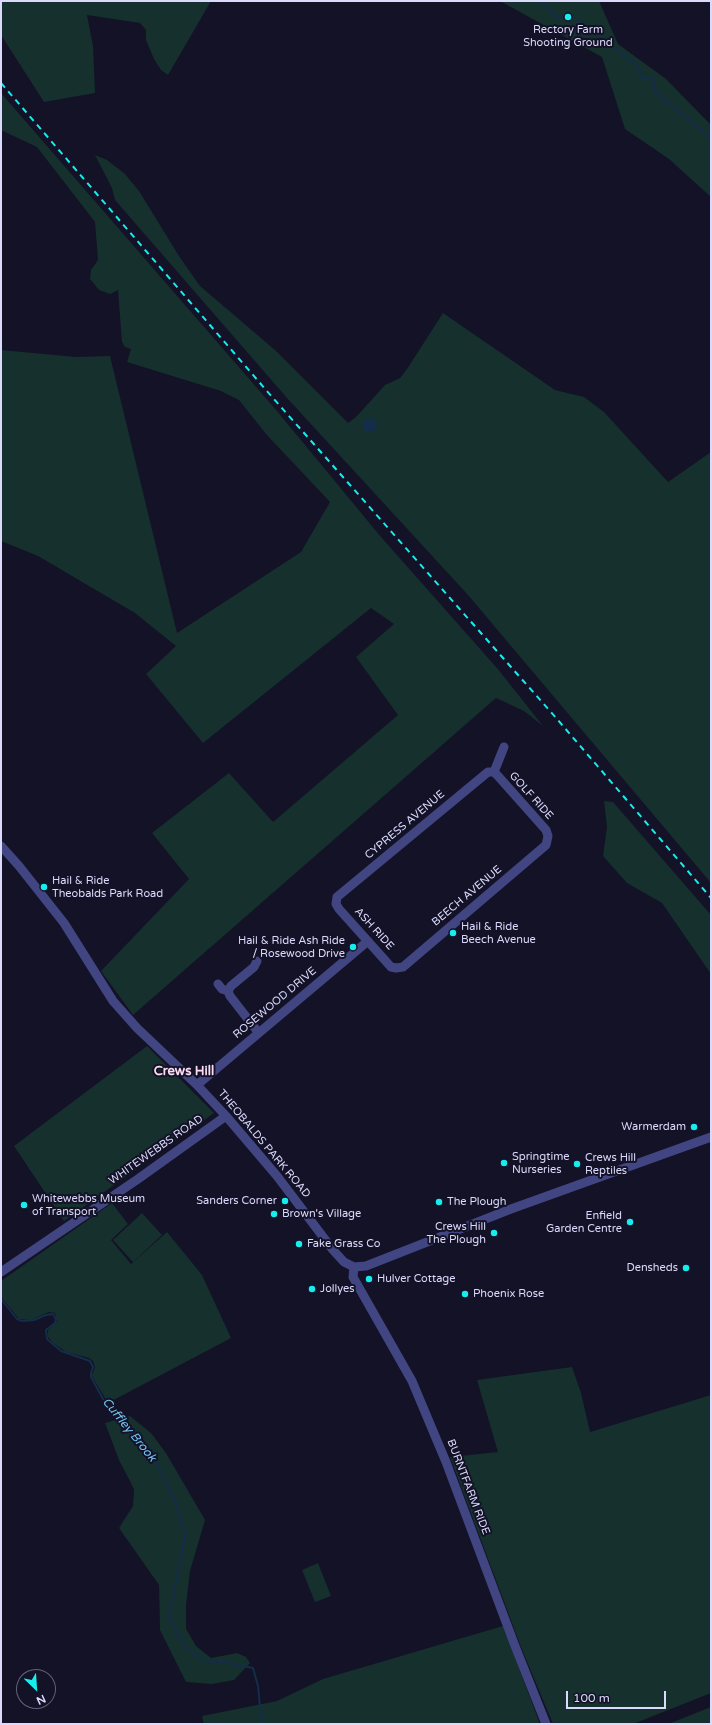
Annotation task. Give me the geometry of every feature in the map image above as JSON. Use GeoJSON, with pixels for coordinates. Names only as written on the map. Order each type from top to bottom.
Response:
{"type":"FeatureCollection","features":[{"type":"Feature","properties":{"kind":"street"},"geometry":{"type":"LineString","coordinates":[[494,772],[504,747]]}},
{"type":"Feature","properties":{"kind":"street","name":"CYPRESS AVENUE"},"geometry":{"type":"LineString","coordinates":[[336,904],[337,897],[488,772],[494,772]]}},
{"type":"Feature","properties":{"kind":"street","name":"GOLF RIDE"},"geometry":{"type":"LineString","coordinates":[[494,772],[546,830],[548,836]]}},
{"type":"Feature","properties":{"kind":"street","name":"BEECH AVENUE"},"geometry":{"type":"LineString","coordinates":[[396,968],[403,966],[546,845],[548,836]]}},
{"type":"Feature","properties":{"kind":"street","name":"THEOBALDS PARK ROAD"},"geometry":{"type":"LineString","coordinates":[[1,846],[29,877],[64,923],[113,1001],[137,1028],[197,1085],[226,1116],[277,1176],[333,1250],[344,1262],[357,1268]]}},
{"type":"Feature","properties":{"kind":"street","name":"ASH RIDE"},"geometry":{"type":"LineString","coordinates":[[336,904],[391,967],[396,968]]}},
{"type":"Feature","properties":{"kind":"street","name":"ROSEWOOD DRIVE"},"geometry":{"type":"LineString","coordinates":[[197,1085],[258,1032],[368,941]]}},
{"type":"Feature","properties":{"kind":"street"},"geometry":{"type":"LineString","coordinates":[[228,991],[231,986],[254,967],[257,961]]}},
{"type":"Feature","properties":{"kind":"street"},"geometry":{"type":"LineString","coordinates":[[218,984],[222,989],[228,991],[230,996],[258,1032]]}},
{"type":"Feature","properties":{"kind":"street","name":"WHITEWEBBS ROAD"},"geometry":{"type":"LineString","coordinates":[[2,1272],[138,1179],[226,1116]]}},
{"type":"Feature","properties":{"kind":"street"},"geometry":{"type":"LineString","coordinates":[[357,1268],[511,1209],[711,1137]]}},
{"type":"Feature","properties":{"kind":"street","name":"BURNTFARM RIDE"},"geometry":{"type":"LineString","coordinates":[[357,1268],[353,1277],[412,1381],[446,1462],[546,1724]]}},
{"type":"Feature","properties":{"kind":"green space"},"geometry":{"type":"Polygon","coordinates":[[[1,1],[211,1],[168,75],[161,70],[154,59],[146,40],[146,30],[140,23],[87,15],[93,46],[95,93],[44,102],[1,35],[1,1]]]}},
{"type":"Feature","properties":{"kind":"green space"},"geometry":{"type":"Polygon","coordinates":[[[500,1],[599,1],[618,44],[666,79],[711,125],[711,197],[669,159],[625,129],[602,57],[500,1]]]}},
{"type":"Feature","properties":{"kind":"green space"},"geometry":{"type":"Polygon","coordinates":[[[1,93],[277,411],[381,537],[497,668],[543,726],[524,711],[496,698],[133,1015],[101,971],[189,879],[152,833],[229,773],[273,822],[398,715],[356,657],[394,624],[371,608],[203,743],[146,674],[176,646],[135,613],[38,556],[1,541],[1,350],[76,357],[110,356],[177,633],[301,552],[330,502],[266,434],[239,400],[221,391],[127,362],[131,349],[125,347],[122,342],[118,290],[110,294],[99,290],[90,279],[91,270],[98,260],[95,222],[37,147],[1,130],[1,93]]]}},
{"type":"Feature","properties":{"kind":"green space"},"geometry":{"type":"Polygon","coordinates":[[[95,155],[107,160],[125,174],[139,191],[179,256],[200,286],[275,350],[348,423],[356,417],[385,385],[400,378],[443,313],[555,390],[584,397],[604,412],[668,482],[711,452],[711,883],[468,595],[287,398],[115,200],[112,188],[95,155]]]}},
{"type":"Feature","properties":{"kind":"green space"},"geometry":{"type":"Polygon","coordinates":[[[604,801],[613,802],[711,915],[711,974],[662,903],[627,883],[603,856],[607,827],[604,801]]]}},
{"type":"Feature","properties":{"kind":"green space"},"geometry":{"type":"Polygon","coordinates":[[[147,1046],[214,1113],[64,1221],[14,1146],[147,1046]]]}},
{"type":"Feature","properties":{"kind":"green space"},"geometry":{"type":"Polygon","coordinates":[[[112,1203],[128,1224],[111,1240],[131,1264],[167,1232],[202,1275],[231,1338],[108,1403],[93,1378],[92,1375],[95,1367],[93,1361],[89,1358],[66,1352],[53,1343],[48,1337],[48,1330],[57,1321],[55,1313],[49,1312],[31,1320],[19,1319],[1,1297],[1,1281],[112,1203]]]}},
{"type":"Feature","properties":{"kind":"green space"},"geometry":{"type":"Polygon","coordinates":[[[142,1213],[162,1235],[133,1262],[113,1240],[142,1213]]]}},
{"type":"Feature","properties":{"kind":"green space"},"geometry":{"type":"Polygon","coordinates":[[[572,1367],[581,1393],[590,1432],[711,1395],[711,1693],[633,1724],[553,1724],[521,1647],[450,1457],[498,1452],[477,1380],[572,1367]]]}},
{"type":"Feature","properties":{"kind":"green space"},"geometry":{"type":"Polygon","coordinates":[[[130,1416],[151,1433],[166,1453],[205,1520],[190,1571],[186,1605],[186,1629],[196,1646],[211,1658],[237,1653],[246,1657],[250,1663],[234,1680],[212,1684],[186,1682],[160,1630],[159,1585],[119,1528],[133,1506],[134,1489],[119,1460],[105,1423],[130,1416]]]}},
{"type":"Feature","properties":{"kind":"green space"},"geometry":{"type":"Polygon","coordinates":[[[318,1563],[331,1596],[315,1602],[302,1570],[318,1563]]]}},
{"type":"Feature","properties":{"kind":"green space"},"geometry":{"type":"Polygon","coordinates":[[[503,1626],[540,1724],[204,1724],[202,1716],[277,1701],[323,1679],[503,1626]]]}},
{"type":"Feature","properties":{"kind":"green space"},"geometry":{"type":"Polygon","coordinates":[[[711,1707],[711,1724],[668,1724],[711,1707]]]}},
{"type":"Feature","properties":{"kind":"water"},"geometry":{"type":"Polygon","coordinates":[[[371,418],[376,421],[377,426],[375,430],[371,432],[363,430],[363,421],[371,418]]]}},
{"type":"Feature","properties":{"kind":"waterway"},"geometry":{"type":"LineString","coordinates":[[541,1],[555,16],[578,20],[637,65],[642,79],[653,79],[655,92],[711,138]]}},
{"type":"Feature","properties":{"kind":"waterway","name":"Cuffley Brook"},"geometry":{"type":"LineString","coordinates":[[1,1299],[17,1319],[22,1321],[34,1320],[53,1314],[56,1319],[55,1323],[46,1330],[47,1339],[61,1351],[90,1361],[93,1367],[91,1377],[108,1408],[157,1464],[176,1503],[185,1535],[169,1617],[186,1648],[205,1661],[230,1663],[253,1668],[258,1686],[261,1717],[264,1724]]}},
{"type":"Feature","properties":{"kind":"railway"},"geometry":{"type":"LineString","coordinates":[[1,83],[266,390],[557,719],[711,898]]}},
{"type":"Feature","properties":{"kind":"place","name":"Rectory Farm Shooting Ground"},"geometry":{"type":"Point","coordinates":[568,17]}},
{"type":"Feature","properties":{"kind":"place","name":"Hail & Ride Theobalds Park Road"},"geometry":{"type":"Point","coordinates":[44,887]}},
{"type":"Feature","properties":{"kind":"place","name":"Hail & Ride Beech Avenue"},"geometry":{"type":"Point","coordinates":[453,933]}},
{"type":"Feature","properties":{"kind":"place","name":"Hail & Ride Ash Ride / Rosewood Drive"},"geometry":{"type":"Point","coordinates":[353,947]}},
{"type":"Feature","properties":{"kind":"place","name":"Warmerdam"},"geometry":{"type":"Point","coordinates":[694,1127]}},
{"type":"Feature","properties":{"kind":"place","name":"Springtime Nurseries"},"geometry":{"type":"Point","coordinates":[504,1163]}},
{"type":"Feature","properties":{"kind":"place","name":"Crews Hill Reptiles"},"geometry":{"type":"Point","coordinates":[577,1164]}},
{"type":"Feature","properties":{"kind":"place","name":"Sanders Corner"},"geometry":{"type":"Point","coordinates":[285,1201]}},
{"type":"Feature","properties":{"kind":"place","name":"The Plough"},"geometry":{"type":"Point","coordinates":[439,1202]}},
{"type":"Feature","properties":{"kind":"place","name":"Whitewebbs Museum of Transport"},"geometry":{"type":"Point","coordinates":[24,1205]}},
{"type":"Feature","properties":{"kind":"place","name":"Brown's Village"},"geometry":{"type":"Point","coordinates":[274,1214]}},
{"type":"Feature","properties":{"kind":"place","name":"Enfield Garden Centre"},"geometry":{"type":"Point","coordinates":[630,1222]}},
{"type":"Feature","properties":{"kind":"place","name":"Crews Hill The Plough"},"geometry":{"type":"Point","coordinates":[494,1233]}},
{"type":"Feature","properties":{"kind":"place","name":"Fake Grass Co"},"geometry":{"type":"Point","coordinates":[299,1244]}},
{"type":"Feature","properties":{"kind":"place","name":"Densheds"},"geometry":{"type":"Point","coordinates":[686,1268]}},
{"type":"Feature","properties":{"kind":"place","name":"Hulver Cottage"},"geometry":{"type":"Point","coordinates":[369,1279]}},
{"type":"Feature","properties":{"kind":"place","name":"Jollyes"},"geometry":{"type":"Point","coordinates":[312,1289]}},
{"type":"Feature","properties":{"kind":"place","name":"Phoenix Rose"},"geometry":{"type":"Point","coordinates":[465,1294]}},
{"type":"Feature","properties":{"kind":"district","name":"Crews Hill"},"geometry":{"type":"Point","coordinates":[184,1072]}}]}
